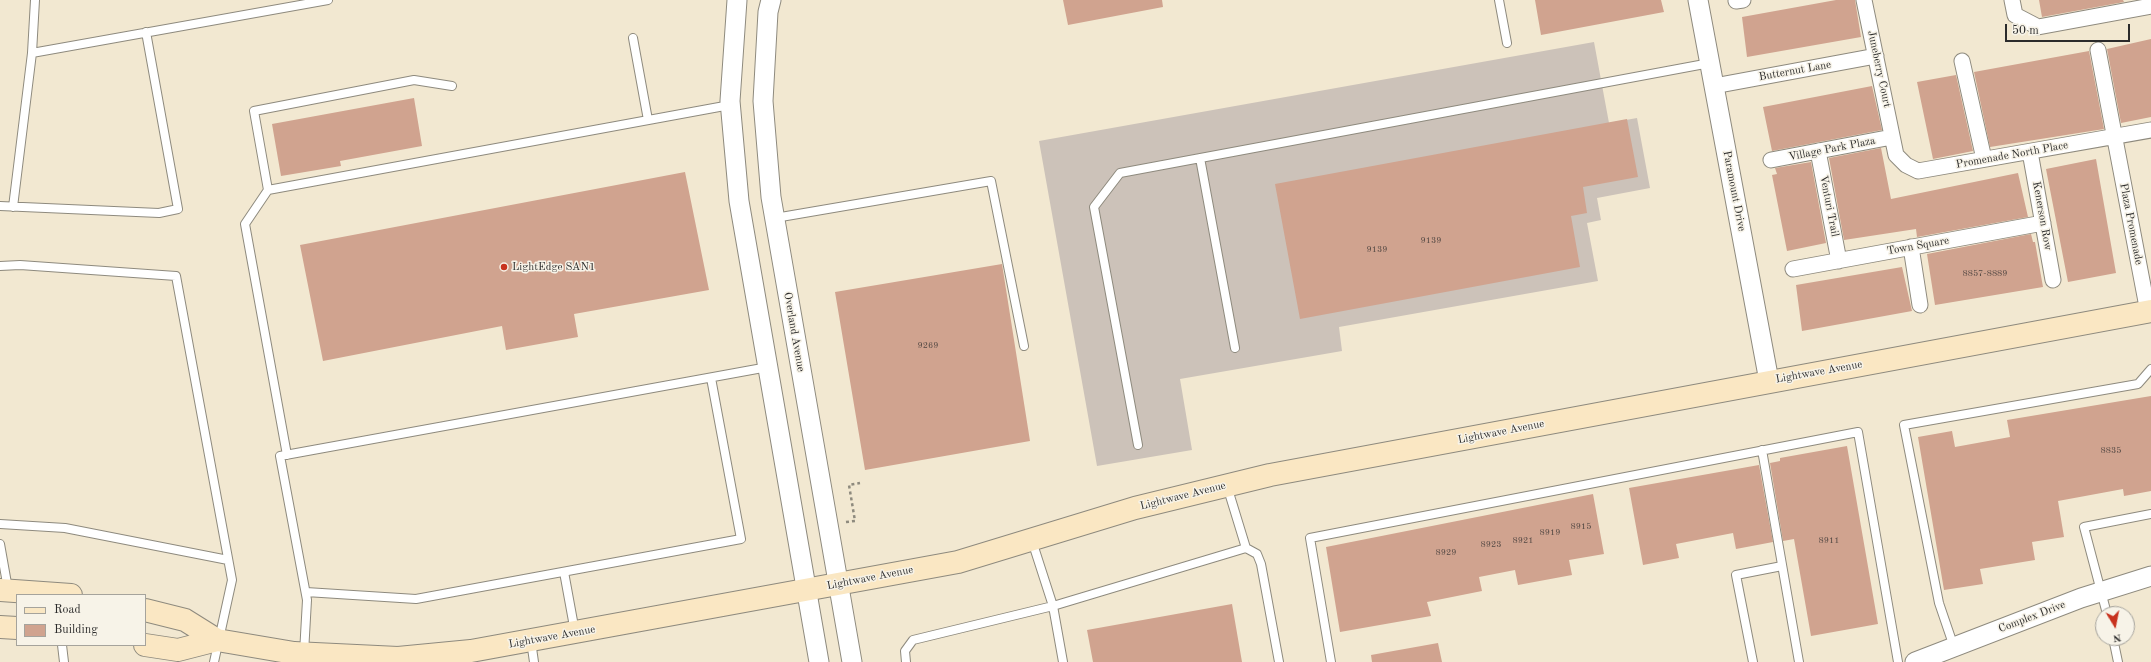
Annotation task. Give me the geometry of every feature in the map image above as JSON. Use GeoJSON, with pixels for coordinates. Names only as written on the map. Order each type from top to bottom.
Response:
{"type":"FeatureCollection","features":[{"type":"Feature","properties":{"kind":"main road","name":"Lightwave Avenue"},"geometry":{"type":"LineString","coordinates":[[146,610],[185,620],[217,640],[304,654],[398,658],[471,651],[958,562],[1135,508],[1270,475],[2149,311]]}},
{"type":"Feature","properties":{"kind":"main road"},"geometry":{"type":"LineString","coordinates":[[4,590],[58,594]]}},
{"type":"Feature","properties":{"kind":"main road"},"geometry":{"type":"LineString","coordinates":[[0,627],[16,628]]}},
{"type":"Feature","properties":{"kind":"main road","name":"Lightwave Avenue"},"geometry":{"type":"LineString","coordinates":[[146,645],[178,650],[217,640]]}},
{"type":"Feature","properties":{"kind":"street"},"geometry":{"type":"LineString","coordinates":[[737,0],[730,105],[739,201],[819,662]]}},
{"type":"Feature","properties":{"kind":"street","name":"Overland Avenue"},"geometry":{"type":"LineString","coordinates":[[770,0],[763,101],[775,218],[827,526],[852,662]]}},
{"type":"Feature","properties":{"kind":"street","name":"Paramount Drive"},"geometry":{"type":"LineString","coordinates":[[1698,0],[1769,381]]}},
{"type":"Feature","properties":{"kind":"street","name":"Juneberry Court"},"geometry":{"type":"LineString","coordinates":[[1864,0],[1892,137]]}},
{"type":"Feature","properties":{"kind":"street"},"geometry":{"type":"LineString","coordinates":[[2012,0],[2015,15],[2038,27],[2151,6]]}},
{"type":"Feature","properties":{"kind":"street"},"geometry":{"type":"LineString","coordinates":[[2098,50],[2114,137]]}},
{"type":"Feature","properties":{"kind":"street","name":"Butternut Lane"},"geometry":{"type":"LineString","coordinates":[[1714,86],[1876,56]]}},
{"type":"Feature","properties":{"kind":"street"},"geometry":{"type":"LineString","coordinates":[[1962,61],[1984,159]]}},
{"type":"Feature","properties":{"kind":"street","name":"Promenade North Place"},"geometry":{"type":"LineString","coordinates":[[1892,137],[1896,155],[1906,165],[1918,171],[2151,130]]}},
{"type":"Feature","properties":{"kind":"street","name":"Village Park Plaza"},"geometry":{"type":"LineString","coordinates":[[1771,160],[1892,137]]}},
{"type":"Feature","properties":{"kind":"street","name":"Plaza Promenade"},"geometry":{"type":"LineString","coordinates":[[2114,137],[2149,311]]}},
{"type":"Feature","properties":{"kind":"street","name":"Venturi Trail"},"geometry":{"type":"LineString","coordinates":[[1818,151],[1839,261]]}},
{"type":"Feature","properties":{"kind":"street","name":"Kenerson Row"},"geometry":{"type":"LineString","coordinates":[[2030,152],[2053,280]]}},
{"type":"Feature","properties":{"kind":"street","name":"Town Square"},"geometry":{"type":"LineString","coordinates":[[1793,269],[2043,224]]}},
{"type":"Feature","properties":{"kind":"street"},"geometry":{"type":"LineString","coordinates":[[1911,247],[1920,304]]}},
{"type":"Feature","properties":{"kind":"street","name":"Complex Drive"},"geometry":{"type":"LineString","coordinates":[[1915,662],[1944,654],[2100,591],[2151,576]]}},
{"type":"Feature","properties":{"kind":"lane"},"geometry":{"type":"LineString","coordinates":[[13,207],[32,53],[35,0]]}},
{"type":"Feature","properties":{"kind":"lane"},"geometry":{"type":"LineString","coordinates":[[32,53],[328,0]]}},
{"type":"Feature","properties":{"kind":"lane"},"geometry":{"type":"LineString","coordinates":[[1499,0],[1507,43]]}},
{"type":"Feature","properties":{"kind":"lane"},"geometry":{"type":"LineString","coordinates":[[0,206],[159,213],[178,209],[146,32]]}},
{"type":"Feature","properties":{"kind":"lane"},"geometry":{"type":"LineString","coordinates":[[633,38],[648,120]]}},
{"type":"Feature","properties":{"kind":"lane"},"geometry":{"type":"LineString","coordinates":[[1138,445],[1094,207],[1120,173],[1710,63]]}},
{"type":"Feature","properties":{"kind":"lane"},"geometry":{"type":"LineString","coordinates":[[287,455],[245,224],[268,190],[254,111],[414,80],[452,86]]}},
{"type":"Feature","properties":{"kind":"lane"},"geometry":{"type":"LineString","coordinates":[[268,190],[730,105]]}},
{"type":"Feature","properties":{"kind":"lane"},"geometry":{"type":"LineString","coordinates":[[1200,158],[1235,348]]}},
{"type":"Feature","properties":{"kind":"lane"},"geometry":{"type":"LineString","coordinates":[[775,218],[992,181],[1024,346]]}},
{"type":"Feature","properties":{"kind":"lane"},"geometry":{"type":"LineString","coordinates":[[0,266],[20,265],[176,276],[232,580],[217,640],[214,662]]}},
{"type":"Feature","properties":{"kind":"lane"},"geometry":{"type":"LineString","coordinates":[[304,654],[307,600],[280,456],[768,368]]}},
{"type":"Feature","properties":{"kind":"lane"},"geometry":{"type":"LineString","coordinates":[[1944,654],[1939,603],[1904,425],[2138,384],[2151,369]]}},
{"type":"Feature","properties":{"kind":"lane"},"geometry":{"type":"LineString","coordinates":[[306,592],[416,599],[741,539],[711,378]]}},
{"type":"Feature","properties":{"kind":"lane"},"geometry":{"type":"LineString","coordinates":[[1331,662],[1310,538],[1858,432],[1898,662]]}},
{"type":"Feature","properties":{"kind":"lane"},"geometry":{"type":"LineString","coordinates":[[1762,450],[1799,662]]}},
{"type":"Feature","properties":{"kind":"lane"},"geometry":{"type":"LineString","coordinates":[[1227,485],[1246,548],[1257,554],[1261,564],[1279,662]]}},
{"type":"Feature","properties":{"kind":"lane"},"geometry":{"type":"LineString","coordinates":[[2104,606],[2084,527],[2151,514]]}},
{"type":"Feature","properties":{"kind":"lane"},"geometry":{"type":"LineString","coordinates":[[0,524],[65,528],[228,560]]}},
{"type":"Feature","properties":{"kind":"lane"},"geometry":{"type":"LineString","coordinates":[[1032,540],[1053,606],[1063,662]]}},
{"type":"Feature","properties":{"kind":"lane"},"geometry":{"type":"LineString","coordinates":[[0,544],[4,590]]}},
{"type":"Feature","properties":{"kind":"lane"},"geometry":{"type":"LineString","coordinates":[[906,662],[905,651],[913,640],[1053,606],[1246,548]]}},
{"type":"Feature","properties":{"kind":"lane"},"geometry":{"type":"LineString","coordinates":[[1753,662],[1736,575],[1782,566]]}},
{"type":"Feature","properties":{"kind":"lane"},"geometry":{"type":"LineString","coordinates":[[564,572],[575,632]]}},
{"type":"Feature","properties":{"kind":"lane"},"geometry":{"type":"LineString","coordinates":[[530,640],[534,662]]}},
{"type":"Feature","properties":{"kind":"lane"},"geometry":{"type":"LineString","coordinates":[[62,646],[64,662]]}},
{"type":"Feature","properties":{"kind":"lane"},"geometry":{"type":"LineString","coordinates":[[2115,646],[2118,662]]}},
{"type":"Feature","properties":{"kind":"path"},"geometry":{"type":"LineString","coordinates":[[827,526],[855,521],[849,485],[860,483]]}},
{"type":"Feature","properties":{"kind":"shaded area"},"geometry":{"type":"Polygon","coordinates":[[[1594,42],[1609,123],[1637,118],[1650,188],[1597,198],[1601,220],[1587,223],[1598,281],[1339,327],[1342,351],[1180,379],[1192,450],[1097,466],[1039,141],[1594,42]]]}},
{"type":"Feature","properties":{"kind":"building"},"geometry":{"type":"Polygon","coordinates":[[[1063,0],[1162,0],[1163,7],[1068,25],[1063,0]]]}},
{"type":"Feature","properties":{"kind":"building"},"geometry":{"type":"Polygon","coordinates":[[[1535,0],[1661,0],[1664,12],[1541,35],[1535,0]]]}},
{"type":"Feature","properties":{"kind":"building"},"geometry":{"type":"Polygon","coordinates":[[[1836,0],[1855,0],[1861,37],[1747,57],[1742,17],[1836,0]]]}},
{"type":"Feature","properties":{"kind":"building"},"geometry":{"type":"Polygon","coordinates":[[[2039,0],[2123,0],[2124,2],[2042,17],[2039,0]]]}},
{"type":"Feature","properties":{"kind":"building"},"geometry":{"type":"Polygon","coordinates":[[[2151,39],[2151,117],[2121,123],[2107,49],[2151,39]]]}},
{"type":"Feature","properties":{"kind":"building"},"geometry":{"type":"Polygon","coordinates":[[[2089,51],[2104,129],[1990,147],[1974,72],[2089,51]]]}},
{"type":"Feature","properties":{"kind":"building"},"geometry":{"type":"Polygon","coordinates":[[[1956,75],[1973,151],[1933,159],[1917,82],[1956,75]]]}},
{"type":"Feature","properties":{"kind":"building"},"geometry":{"type":"Polygon","coordinates":[[[1872,86],[1882,130],[1772,151],[1763,107],[1872,86]]]}},
{"type":"Feature","properties":{"kind":"building"},"geometry":{"type":"Polygon","coordinates":[[[414,98],[422,146],[340,161],[341,166],[281,176],[272,124],[414,98]]]}},
{"type":"Feature","properties":{"kind":"building"},"geometry":{"type":"Polygon","coordinates":[[[1627,119],[1638,177],[1583,187],[1587,213],[1571,216],[1580,267],[1300,319],[1275,184],[1627,119]]]}},
{"type":"Feature","properties":{"kind":"building"},"geometry":{"type":"Polygon","coordinates":[[[1881,148],[1891,199],[2018,173],[2028,217],[1917,237],[1916,229],[1844,240],[1829,158],[1881,148]]]}},
{"type":"Feature","properties":{"kind":"building"},"geometry":{"type":"Polygon","coordinates":[[[2096,159],[2116,273],[2068,282],[2046,169],[2096,159]]]}},
{"type":"Feature","properties":{"kind":"building"},"geometry":{"type":"Polygon","coordinates":[[[1811,162],[1826,243],[1787,251],[1772,175],[1777,174],[1775,168],[1811,162]]]}},
{"type":"Feature","properties":{"kind":"building","name":"LightEdge SAN1"},"geometry":{"type":"Polygon","coordinates":[[[685,172],[709,290],[574,314],[578,337],[506,350],[502,326],[323,361],[300,245],[685,172]]]}},
{"type":"Feature","properties":{"kind":"building"},"geometry":{"type":"Polygon","coordinates":[[[2031,234],[2033,242],[2035,242],[2043,287],[1935,305],[1927,254],[2031,234]]]}},
{"type":"Feature","properties":{"kind":"building"},"geometry":{"type":"Polygon","coordinates":[[[1002,264],[1030,441],[865,470],[835,292],[1002,264]]]}},
{"type":"Feature","properties":{"kind":"building"},"geometry":{"type":"Polygon","coordinates":[[[1902,267],[1912,311],[1802,331],[1796,285],[1902,267]]]}},
{"type":"Feature","properties":{"kind":"building"},"geometry":{"type":"Polygon","coordinates":[[[2151,396],[2151,491],[2124,496],[2123,489],[2058,501],[2064,537],[2032,542],[2035,560],[1980,569],[1983,584],[1944,590],[1918,437],[1952,431],[1955,447],[2010,437],[2007,420],[2151,396]]]}},
{"type":"Feature","properties":{"kind":"building"},"geometry":{"type":"Polygon","coordinates":[[[1847,446],[1878,624],[1811,636],[1794,539],[1783,541],[1770,463],[1780,461],[1780,458],[1847,446]]]}},
{"type":"Feature","properties":{"kind":"building"},"geometry":{"type":"Polygon","coordinates":[[[1759,465],[1773,542],[1736,549],[1733,533],[1676,544],[1679,558],[1643,565],[1629,488],[1759,465]]]}},
{"type":"Feature","properties":{"kind":"building"},"geometry":{"type":"Polygon","coordinates":[[[1593,494],[1604,554],[1569,560],[1572,575],[1518,585],[1515,570],[1479,577],[1482,591],[1427,602],[1431,616],[1340,632],[1326,547],[1593,494]]]}},
{"type":"Feature","properties":{"kind":"building"},"geometry":{"type":"Polygon","coordinates":[[[1232,604],[1242,662],[1093,662],[1087,630],[1232,604]]]}},
{"type":"Feature","properties":{"kind":"building"},"geometry":{"type":"Polygon","coordinates":[[[1438,643],[1442,662],[1372,662],[1371,655],[1438,643]]]}},
{"type":"Feature","properties":{"kind":"place","name":"LightEdge SAN1"},"geometry":{"type":"Point","coordinates":[504,267]}}]}
